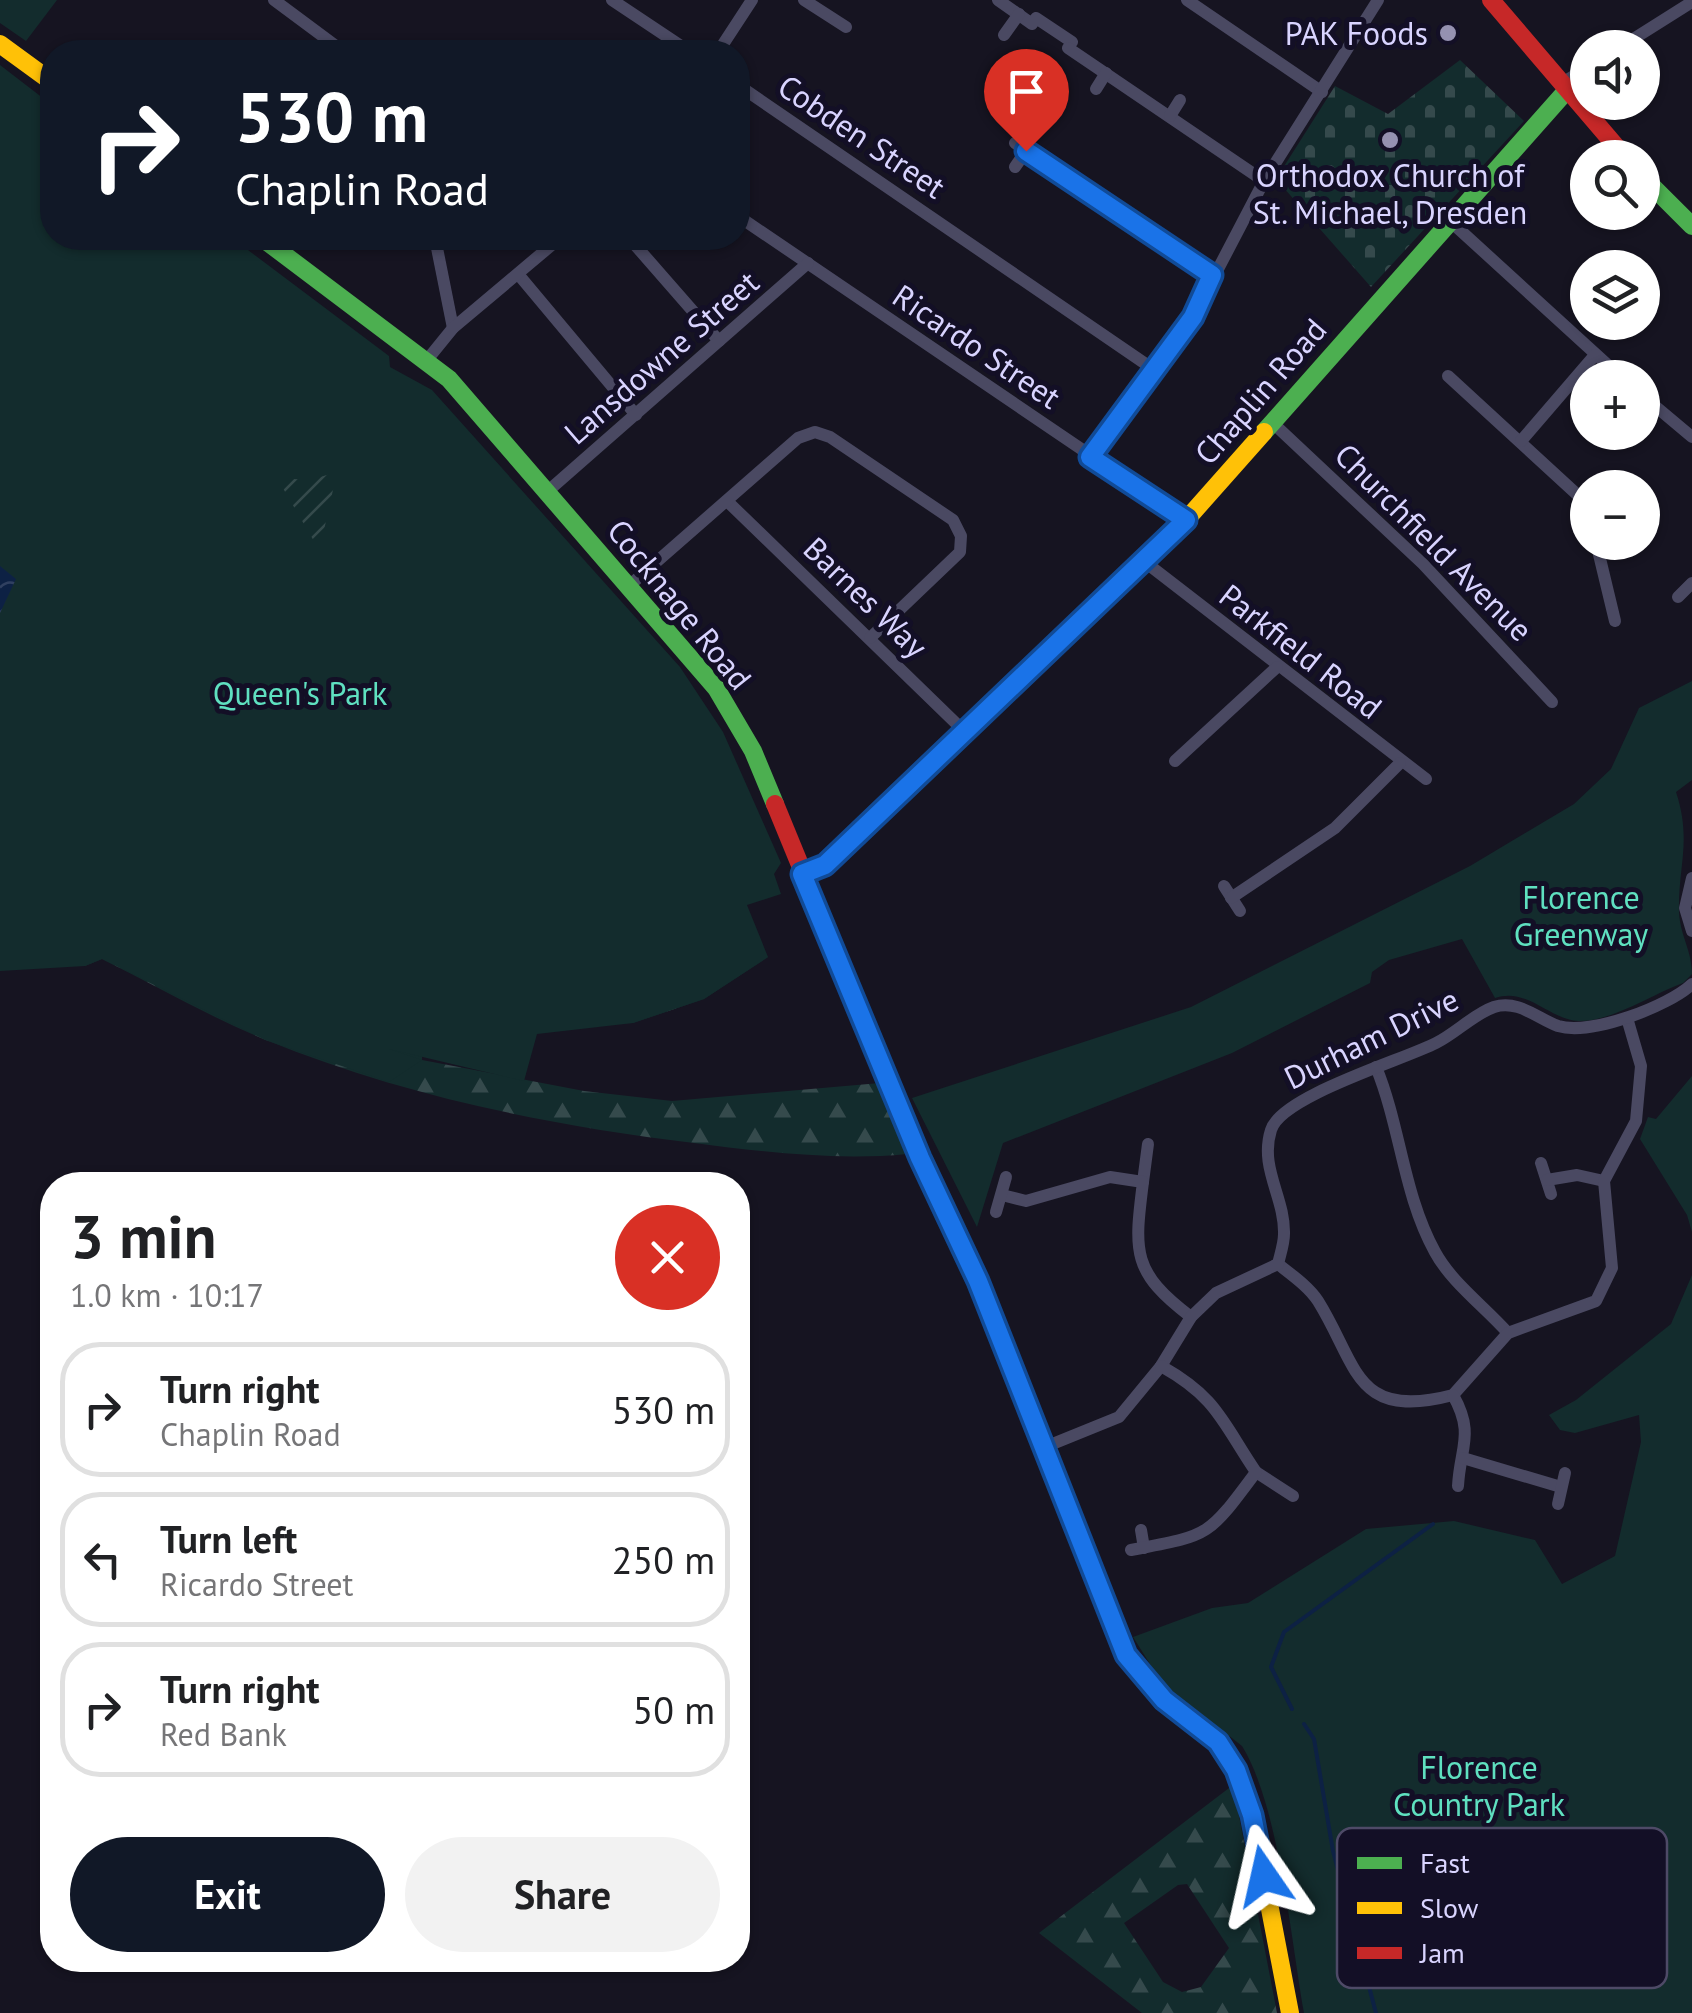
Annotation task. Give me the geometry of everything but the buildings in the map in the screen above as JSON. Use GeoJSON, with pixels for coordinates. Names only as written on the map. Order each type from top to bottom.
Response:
{"type":"FeatureCollection","features":[{"type":"Feature","properties":{"kind":"street"},"geometry":{"type":"LineString","coordinates":[[274,0],[328,40]]}},
{"type":"Feature","properties":{"kind":"street"},"geometry":{"type":"LineString","coordinates":[[612,0],[672,40]]}},
{"type":"Feature","properties":{"kind":"street"},"geometry":{"type":"LineString","coordinates":[[726,40],[752,0]]}},
{"type":"Feature","properties":{"kind":"street"},"geometry":{"type":"LineString","coordinates":[[804,0],[826,24],[846,27]]}},
{"type":"Feature","properties":{"kind":"street"},"geometry":{"type":"LineString","coordinates":[[998,0],[1032,24],[1036,18],[1106,73],[1264,181]]}},
{"type":"Feature","properties":{"kind":"street"},"geometry":{"type":"LineString","coordinates":[[1188,0],[1244,47],[1322,92]]}},
{"type":"Feature","properties":{"kind":"street"},"geometry":{"type":"LineString","coordinates":[[1490,0],[1611,140]]}},
{"type":"Feature","properties":{"kind":"street"},"geometry":{"type":"LineString","coordinates":[[1646,30],[1687,3]]}},
{"type":"Feature","properties":{"kind":"street"},"geometry":{"type":"LineString","coordinates":[[1090,457],[1193,317],[1264,181],[1374,6]]}},
{"type":"Feature","properties":{"kind":"street"},"geometry":{"type":"LineString","coordinates":[[1004,35],[1019,14]]}},
{"type":"Feature","properties":{"kind":"street"},"geometry":{"type":"LineString","coordinates":[[0,44],[40,73]]}},
{"type":"Feature","properties":{"kind":"street"},"geometry":{"type":"LineString","coordinates":[[1096,89],[1106,73]]}},
{"type":"Feature","properties":{"kind":"street","name":"Chaplin Road"},"geometry":{"type":"LineString","coordinates":[[802,874],[825,865],[1186,520],[1570,82]]}},
{"type":"Feature","properties":{"kind":"street","name":"Cobden Street"},"geometry":{"type":"LineString","coordinates":[[750,92],[1153,368]]}},
{"type":"Feature","properties":{"kind":"street"},"geometry":{"type":"LineString","coordinates":[[1170,116],[1180,100]]}},
{"type":"Feature","properties":{"kind":"street"},"geometry":{"type":"LineString","coordinates":[[1015,167],[1020,147],[1212,275]]}},
{"type":"Feature","properties":{"kind":"street"},"geometry":{"type":"LineString","coordinates":[[1660,194],[1692,226]]}},
{"type":"Feature","properties":{"kind":"street"},"geometry":{"type":"LineString","coordinates":[[1450,221],[1602,360]]}},
{"type":"Feature","properties":{"kind":"street","name":"Ricardo Street"},"geometry":{"type":"LineString","coordinates":[[750,224],[1186,520]]}},
{"type":"Feature","properties":{"kind":"street","name":"Cocknage Road"},"geometry":{"type":"LineString","coordinates":[[278,250],[427,360],[548,490],[716,688],[752,751],[908,1130],[978,1281],[1126,1655],[1164,1700],[1218,1742],[1236,1770],[1252,1815],[1290,2013]]}},
{"type":"Feature","properties":{"kind":"street"},"geometry":{"type":"LineString","coordinates":[[437,250],[452,328]]}},
{"type":"Feature","properties":{"kind":"street"},"geometry":{"type":"LineString","coordinates":[[427,360],[452,328],[545,250]]}},
{"type":"Feature","properties":{"kind":"street"},"geometry":{"type":"LineString","coordinates":[[639,250],[719,341]]}},
{"type":"Feature","properties":{"kind":"street","name":"Lansdowne Street"},"geometry":{"type":"LineString","coordinates":[[548,490],[808,264]]}},
{"type":"Feature","properties":{"kind":"street"},"geometry":{"type":"LineString","coordinates":[[518,274],[636,415]]}},
{"type":"Feature","properties":{"kind":"street"},"geometry":{"type":"LineString","coordinates":[[1522,440],[1595,354]]}},
{"type":"Feature","properties":{"kind":"street"},"geometry":{"type":"LineString","coordinates":[[1448,376],[1570,487]]}},
{"type":"Feature","properties":{"kind":"street"},"geometry":{"type":"LineString","coordinates":[[1660,410],[1692,437]]}},
{"type":"Feature","properties":{"kind":"street","name":"Churchfield Avenue"},"geometry":{"type":"LineString","coordinates":[[1274,424],[1423,564],[1552,702]]}},
{"type":"Feature","properties":{"kind":"street"},"geometry":{"type":"LineString","coordinates":[[630,585],[798,438],[815,432],[830,437],[952,520],[961,536],[960,552],[870,638]]}},
{"type":"Feature","properties":{"kind":"street","name":"Barnes Way"},"geometry":{"type":"LineString","coordinates":[[727,502],[966,733]]}},
{"type":"Feature","properties":{"kind":"street"},"geometry":{"type":"LineString","coordinates":[[1600,560],[1615,620]]}},
{"type":"Feature","properties":{"kind":"street","name":"Parkfield Road"},"geometry":{"type":"LineString","coordinates":[[1145,562],[1400,763],[1426,779]]}},
{"type":"Feature","properties":{"kind":"street"},"geometry":{"type":"LineString","coordinates":[[1678,597],[1692,584]]}},
{"type":"Feature","properties":{"kind":"street"},"geometry":{"type":"LineString","coordinates":[[1175,761],[1278,667]]}},
{"type":"Feature","properties":{"kind":"street"},"geometry":{"type":"LineString","coordinates":[[1240,911],[1228,892],[1335,828],[1400,763]]}},
{"type":"Feature","properties":{"kind":"street"},"geometry":{"type":"LineString","coordinates":[[1692,878],[1686,908],[1692,931]]}},
{"type":"Feature","properties":{"kind":"street","name":"Durham Drive"},"geometry":{"type":"LineString","coordinates":[[1273,1266],[1284,1233],[1267,1168],[1271,1128],[1284,1110],[1434,1044],[1494,1007],[1511,1005],[1558,1026],[1582,1030],[1627,1018],[1692,984]]}},
{"type":"Feature","properties":{"kind":"street"},"geometry":{"type":"LineString","coordinates":[[1045,1446],[1119,1417],[1161,1366],[1191,1317],[1216,1294],[1273,1266],[1317,1298],[1342,1355],[1359,1379],[1380,1394],[1408,1402],[1453,1396],[1508,1333],[1596,1301],[1606,1288],[1612,1268],[1604,1180],[1636,1121],[1642,1066],[1627,1018]]}},
{"type":"Feature","properties":{"kind":"street"},"geometry":{"type":"LineString","coordinates":[[1376,1067],[1396,1123],[1412,1205],[1437,1256],[1508,1333]]}},
{"type":"Feature","properties":{"kind":"street"},"geometry":{"type":"LineString","coordinates":[[1148,1144],[1136,1226],[1143,1271],[1164,1296],[1191,1317]]}},
{"type":"Feature","properties":{"kind":"street"},"geometry":{"type":"LineString","coordinates":[[1541,1163],[1549,1187],[1577,1174],[1604,1180]]}},
{"type":"Feature","properties":{"kind":"street"},"geometry":{"type":"LineString","coordinates":[[996,1212],[1006,1177]]}},
{"type":"Feature","properties":{"kind":"street"},"geometry":{"type":"LineString","coordinates":[[1002,1194],[1026,1201],[1110,1177],[1143,1182]]}},
{"type":"Feature","properties":{"kind":"street"},"geometry":{"type":"LineString","coordinates":[[1161,1366],[1206,1396],[1231,1426],[1256,1472],[1293,1496]]}},
{"type":"Feature","properties":{"kind":"street"},"geometry":{"type":"LineString","coordinates":[[1453,1396],[1464,1414],[1468,1434],[1458,1486]]}},
{"type":"Feature","properties":{"kind":"street"},"geometry":{"type":"LineString","coordinates":[[1463,1458],[1563,1480],[1558,1504]]}},
{"type":"Feature","properties":{"kind":"street"},"geometry":{"type":"LineString","coordinates":[[1141,1530],[1138,1549],[1182,1543],[1203,1534],[1256,1472]]}},
{"type":"Feature","properties":{"kind":"green space"},"geometry":{"type":"Polygon","coordinates":[[[0,0],[57,0],[26,41],[0,23],[0,0]]]}},
{"type":"Feature","properties":{"kind":"green space"},"geometry":{"type":"Polygon","coordinates":[[[1460,60],[1524,121],[1371,287],[1276,179],[1335,86],[1388,114],[1460,60]]]}},
{"type":"Feature","properties":{"kind":"green space","name":"Queen's Park"},"geometry":{"type":"Polygon","coordinates":[[[0,65],[40,96],[40,250],[248,250],[389,356],[390,367],[432,390],[680,667],[723,732],[781,863],[774,874],[781,894],[747,905],[768,957],[704,999],[633,1023],[537,1034],[524,1081],[389,1049],[422,1060],[389,1082],[265,1040],[102,959],[85,966],[0,971],[0,65]]]}},
{"type":"Feature","properties":{"kind":"green space"},"geometry":{"type":"Polygon","coordinates":[[[337,472],[318,548],[277,478],[310,480],[337,472]]]}},
{"type":"Feature","properties":{"kind":"green space","name":"Florence Greenway"},"geometry":{"type":"Polygon","coordinates":[[[1692,681],[1692,780],[1676,792],[1684,839],[1679,912],[1692,974],[1683,983],[1618,1012],[1578,1021],[1517,997],[1495,998],[1462,939],[1389,960],[1372,972],[1370,983],[1232,1053],[1003,1143],[977,1227],[912,1098],[1191,1007],[1470,866],[1574,804],[1611,769],[1639,708],[1692,681]]]}},
{"type":"Feature","properties":{"kind":"green space"},"geometry":{"type":"Polygon","coordinates":[[[0,869],[768,957],[704,999],[633,1023],[423,1029],[422,1060],[584,1091],[672,1101],[880,1083],[907,1154],[800,1154],[639,1136],[477,1106],[370,1077],[245,1031],[102,959],[85,966],[0,869]]]}},
{"type":"Feature","properties":{"kind":"green space"},"geometry":{"type":"Polygon","coordinates":[[[1692,1076],[1692,1232],[1687,1215],[1640,1139],[1648,1117],[1656,1119],[1692,1076]]]}},
{"type":"Feature","properties":{"kind":"green space","name":"Florence Country Park"},"geometry":{"type":"Polygon","coordinates":[[[1692,1275],[1692,2013],[1304,2013],[1274,1838],[1255,1772],[1242,1746],[1162,1683],[1133,1637],[1212,1608],[1248,1603],[1366,1529],[1454,1521],[1535,1540],[1562,1584],[1615,1556],[1641,1442],[1639,1415],[1575,1433],[1560,1430],[1549,1415],[1576,1400],[1671,1324],[1692,1275]]]}},
{"type":"Feature","properties":{"kind":"green space"},"geometry":{"type":"Polygon","coordinates":[[[1233,1785],[1277,2013],[1142,2013],[1039,1933],[1233,1785]],[[1187,1884],[1178,1885],[1124,1923],[1163,1982],[1182,1992],[1201,1987],[1229,1948],[1187,1884]]]}},
{"type":"Feature","properties":{"kind":"water"},"geometry":{"type":"Polygon","coordinates":[[[0,566],[16,579],[0,613],[0,566]]]}},
{"type":"Feature","properties":{"kind":"waterway"},"geometry":{"type":"LineString","coordinates":[[1292,1709],[1271,1667],[1284,1632],[1433,1524]]}},
{"type":"Feature","properties":{"kind":"waterway"},"geometry":{"type":"LineString","coordinates":[[1304,1724],[1314,1739],[1337,1866]]}},
{"type":"Feature","properties":{"kind":"waterway"},"geometry":{"type":"LineString","coordinates":[[1369,1988],[1376,2013]]}},
{"type":"Feature","properties":{"kind":"traffic: fast"},"geometry":{"type":"LineString","coordinates":[[1264,432],[1568,89]]}},
{"type":"Feature","properties":{"kind":"traffic: fast"},"geometry":{"type":"LineString","coordinates":[[1660,194],[1692,226]]}},
{"type":"Feature","properties":{"kind":"traffic: fast"},"geometry":{"type":"LineString","coordinates":[[278,250],[449,379],[716,688],[753,751],[775,804]]}},
{"type":"Feature","properties":{"kind":"traffic: fast"},"geometry":{"type":"LineString","coordinates":[[903,1116],[978,1281],[1127,1655],[1164,1700],[1218,1742],[1236,1770],[1251,1810]]}},
{"type":"Feature","properties":{"kind":"traffic: slow"},"geometry":{"type":"LineString","coordinates":[[0,44],[40,73]]}},
{"type":"Feature","properties":{"kind":"traffic: slow"},"geometry":{"type":"LineString","coordinates":[[803,874],[825,865],[1186,520],[1264,432]]}},
{"type":"Feature","properties":{"kind":"traffic: slow"},"geometry":{"type":"LineString","coordinates":[[1251,1810],[1290,2013]]}},
{"type":"Feature","properties":{"kind":"traffic: jam"},"geometry":{"type":"LineString","coordinates":[[1491,0],[1611,140]]}},
{"type":"Feature","properties":{"kind":"traffic: jam"},"geometry":{"type":"LineString","coordinates":[[775,804],[903,1116]]}},
{"type":"Feature","properties":{"kind":"place","name":"PAK Foods"},"geometry":{"type":"Point","coordinates":[1448,33]}},
{"type":"Feature","properties":{"kind":"place","name":"Orthodox Church of St. Michael, Dresden"},"geometry":{"type":"Point","coordinates":[1390,140]}},
{"type":"Feature","properties":{"kind":"route"},"geometry":{"type":"LineString","coordinates":[[1026,151],[1212,275],[1193,317],[1090,457],[1186,520],[825,865],[802,874],[920,1158],[978,1281],[1126,1655],[1164,1700],[1218,1742],[1236,1770],[1252,1815],[1264,1876]]}}]}
